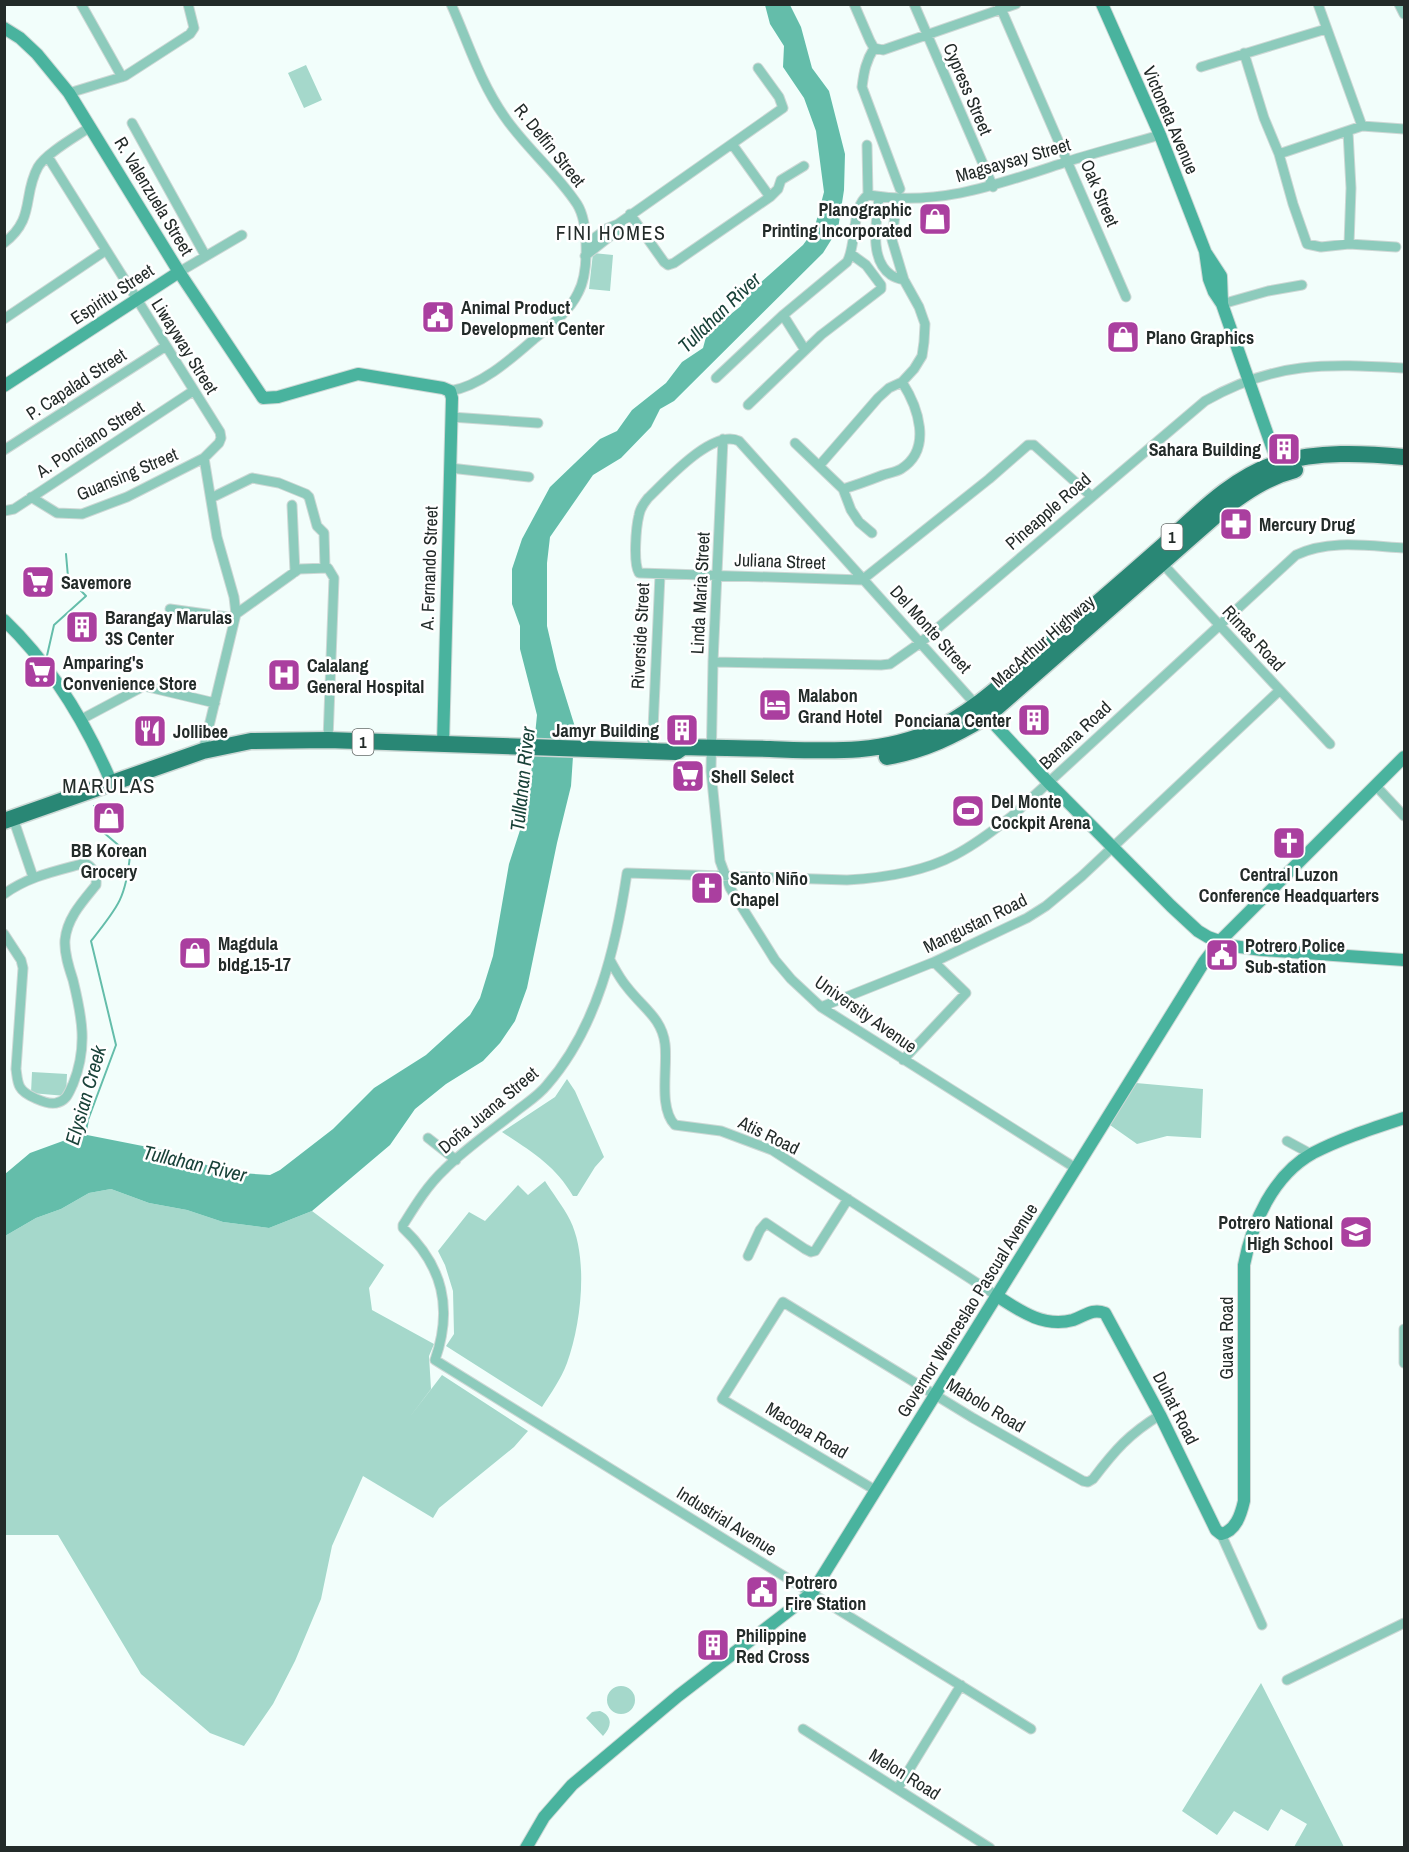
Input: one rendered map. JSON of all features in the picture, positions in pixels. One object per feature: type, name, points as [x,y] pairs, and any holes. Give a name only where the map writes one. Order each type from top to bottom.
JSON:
[{"type":"highway","name":"MacArthur Highway","points":[[9,819],[203,751],[250,741],[328,740],[676,752],[683,747],[712,753],[843,762],[866,761],[902,754],[938,743],[982,711],[1158,558],[1280,469],[1325,455],[1369,454],[1404,457]]},
{"type":"highway","name":"MacArthur Highway","points":[[1280,469],[1325,465],[1404,467]]},
{"type":"street","points":[[81,4],[122,77]]},
{"type":"street","points":[[69,93],[122,77],[190,34],[194,28],[188,4]]},
{"type":"street","name":"R. Delfin Street","points":[[450,391],[462,389],[487,374],[557,320],[578,293],[586,244],[585,227],[578,206],[505,118],[487,90],[451,4]]},
{"type":"street","points":[[854,4],[874,48],[883,50],[1000,7],[1016,4]]},
{"type":"street","name":"Cypress Street","points":[[914,4],[993,187]]},
{"type":"street","name":"Victoneta Avenue","points":[[1102,4],[1160,135],[1205,252],[1209,279],[1222,304],[1280,469]]},
{"type":"street","points":[[1318,4],[1362,126]]},
{"type":"street","points":[[1399,4],[1404,14]]},
{"type":"street","name":"Oak Street","points":[[1000,7],[1126,297]]},
{"type":"street","name":"R. Valenzuela Street","points":[[4,28],[20,38],[37,54],[69,93],[179,272],[258,394],[269,399],[358,374],[450,391]]},
{"type":"street","points":[[1201,67],[1326,29]]},
{"type":"street","points":[[819,466],[878,398],[889,388],[902,382],[922,356],[925,324],[920,307],[904,280],[892,240],[899,193],[862,87],[866,64],[874,48]]},
{"type":"street","points":[[1244,53],[1307,244],[1321,247],[1349,244],[1396,247]]},
{"type":"street","points":[[586,244],[783,108],[780,97],[758,68]]},
{"type":"street","points":[[132,123],[205,255]]},
{"type":"street","points":[[1279,154],[1362,126],[1404,129]]},
{"type":"street","points":[[4,243],[16,234],[22,225],[38,165],[90,127]]},
{"type":"street","points":[[1348,132],[1351,188],[1349,244]]},
{"type":"street","name":"Magsaysay Street","points":[[868,195],[879,197],[899,193],[936,198],[993,187],[1068,161],[1160,135]]},
{"type":"street","points":[[732,144],[770,197]]},
{"type":"street","points":[[717,378],[783,315],[844,266],[851,255],[859,206],[868,195],[867,145]]},
{"type":"street","name":"Liwayway Street","points":[[48,157],[221,438],[204,458]]},
{"type":"street","points":[[630,214],[668,265],[674,264],[770,197],[778,189],[782,180],[804,166]]},
{"type":"street","points":[[879,197],[875,232],[877,251],[881,263],[890,274],[904,280]]},
{"type":"street","points":[[585,256],[618,230],[618,224]]},
{"type":"street","name":"Espiritu Street","points":[[4,386],[205,255],[242,235]]},
{"type":"street","points":[[4,319],[105,250]]},
{"type":"street","points":[[748,405],[821,335],[881,288],[866,266],[851,255]]},
{"type":"street","points":[[1222,304],[1268,291],[1302,285]]},
{"type":"street","points":[[783,315],[805,350]]},
{"type":"street","name":"P. Capalad Street","points":[[4,450],[166,346]]},
{"type":"street","name":"Pineapple Road","points":[[713,662],[890,664],[920,643],[1205,400],[1249,380],[1291,369],[1324,365],[1404,368]]},
{"type":"street","points":[[843,489],[901,469],[916,454],[920,440],[919,418],[912,397],[902,382]]},
{"type":"street","name":"A. Ponciano Street","points":[[5,511],[14,509],[193,391]]},
{"type":"street","name":"A. Fernando Street","points":[[443,745],[452,417],[450,391]]},
{"type":"street","points":[[452,417],[538,423]]},
{"type":"street","name":"Del Monte Street","points":[[723,439],[733,438],[738,441],[1048,782],[1198,931],[1233,946],[1404,960]]},
{"type":"street","name":"Riverside Street","points":[[652,751],[660,575],[643,574],[637,570],[638,515],[642,505],[691,459],[704,448],[723,439]]},
{"type":"street","name":"Linda Maria Street","points":[[712,753],[713,662],[723,439]]},
{"type":"street","points":[[795,443],[843,489],[851,510],[859,522],[872,533]]},
{"type":"street","points":[[862,580],[1028,445],[1034,445],[1091,496]]},
{"type":"street","points":[[203,751],[236,616],[234,597],[216,537],[204,458]]},
{"type":"street","name":"Guansing Street","points":[[31,497],[57,513],[82,514],[127,497],[204,458]]},
{"type":"street","points":[[450,468],[529,477]]},
{"type":"street","points":[[211,498],[252,478],[279,483],[306,494],[309,497],[317,526],[324,533],[325,568]]},
{"type":"street","points":[[292,505],[295,572]]},
{"type":"street","name":"Banana Road","points":[[627,873],[847,880],[883,878],[953,856],[981,840],[1012,816],[1296,555],[1341,545],[1404,548]]},
{"type":"street","name":"Rimas Road","points":[[1158,558],[1330,744]]},
{"type":"street","points":[[170,609],[236,616],[299,569],[328,568],[334,578],[328,740]]},
{"type":"street","name":"Juliana Street","points":[[660,575],[862,580]]},
{"type":"street","points":[[4,620],[20,635],[44,665],[100,754],[112,784]]},
{"type":"street","points":[[80,720],[144,686],[215,704]]},
{"type":"street","name":"Mangustan Road","points":[[821,1006],[934,963],[1032,916],[1113,848],[1280,690]]},
{"type":"street","name":"University Avenue","points":[[712,753],[716,833],[724,876],[775,960],[791,979],[821,1006],[1077,1169]]},
{"type":"street","name":"Governor Wenceslao Pascual Avenue","points":[[526,1848],[544,1817],[572,1785],[678,1696],[812,1593],[1204,962],[1220,942],[1404,757]]},
{"type":"street","points":[[1376,786],[1404,816]]},
{"type":"street","points":[[9,819],[33,877]]},
{"type":"street","points":[[4,894],[33,877],[85,863],[95,872],[96,885],[77,907],[65,939],[65,951],[83,1034],[78,1070],[70,1092],[63,1101],[56,1104],[47,1103],[19,1086],[16,1069],[23,968],[21,960],[4,934]]},
{"type":"street","name":"Doña Juana Street","points":[[435,1360],[444,1326],[442,1289],[428,1256],[402,1227],[430,1186],[456,1160],[547,1085],[578,1038],[601,987],[610,960],[627,873]]},
{"type":"street","name":"Atis Road","points":[[610,960],[626,986],[656,1018],[662,1031],[666,1056],[666,1111],[671,1121],[680,1126],[721,1131],[772,1150],[997,1296]]},
{"type":"street","points":[[903,1060],[965,996],[965,992],[934,963]]},
{"type":"street","points":[[4,1072],[16,1069]]},
{"type":"street","name":"Guava Road","points":[[1221,1533],[1228,1532],[1235,1524],[1244,1501],[1244,1265],[1248,1244],[1257,1220],[1282,1180],[1311,1154],[1360,1133],[1404,1118]]},
{"type":"street","points":[[428,1138],[456,1160]]},
{"type":"street","points":[[1287,1141],[1311,1154]]},
{"type":"street","points":[[748,1256],[760,1230],[766,1223],[805,1249],[815,1251],[848,1199]]},
{"type":"street","name":"Duhat Road","points":[[997,1296],[1036,1319],[1072,1320],[1092,1311],[1098,1310],[1105,1313],[1160,1415],[1216,1530],[1221,1533],[1262,1625]]},
{"type":"street","name":"Mabolo Road","points":[[722,1399],[783,1302],[973,1418],[1083,1481],[1088,1482],[1093,1479],[1119,1445],[1138,1428],[1160,1415]]},
{"type":"street","points":[[1404,1329],[1404,1363]]},
{"type":"street","name":"Industrial Avenue","points":[[435,1360],[1031,1729]]},
{"type":"street","name":"Macopa Road","points":[[722,1399],[875,1490]]},
{"type":"street","points":[[1287,1680],[1404,1623]]},
{"type":"street","points":[[898,1788],[961,1685]]},
{"type":"street","name":"Melon Road","points":[[803,1729],[990,1848]]},
{"type":"shaded area","points":[[306,65],[322,100],[304,108],[288,73]]},
{"type":"shaded area","points":[[593,253],[613,255],[610,291],[589,289]]},
{"type":"shaded area","points":[[32,1072],[67,1074],[66,1096],[31,1093]]},
{"type":"shaded area","points":[[567,1079],[575,1091],[604,1157],[577,1196],[573,1196],[551,1167],[502,1132],[555,1097]]},
{"type":"shaded area","points":[[1136,1083],[1203,1089],[1201,1138],[1167,1136],[1137,1144],[1110,1125]]},
{"type":"shaded area","points":[[545,1181],[570,1220],[576,1235],[580,1253],[581,1292],[576,1330],[567,1363],[542,1407],[446,1346],[454,1334],[453,1291],[438,1251],[469,1212],[485,1221],[518,1185],[528,1195]]},
{"type":"shaded area","points":[[111,1189],[149,1203],[187,1210],[223,1222],[269,1228],[312,1211],[384,1265],[369,1288],[372,1310],[434,1344],[429,1356],[431,1389],[409,1418],[442,1375],[528,1431],[514,1447],[439,1508],[433,1518],[363,1476],[332,1546],[321,1599],[295,1661],[273,1704],[244,1746],[210,1733],[141,1674],[58,1535],[5,1535],[5,1236],[36,1218],[61,1209],[89,1193]]},
{"type":"shaded area","points":[[1261,1683],[1344,1847],[1294,1847],[1307,1824],[1281,1809],[1268,1831],[1234,1811],[1217,1835],[1182,1811]]},
{"type":"shaded area","points":[[621,1686],[631,1690],[635,1700],[631,1710],[621,1714],[611,1710],[607,1700],[611,1690]]},
{"type":"shaded area","points":[[600,1711],[607,1716],[610,1722],[603,1736],[586,1718],[592,1712]]},
{"type":"water","name":"Tullahan River","points":[[765,5],[790,5],[801,27],[812,68],[829,91],[845,154],[844,190],[838,229],[823,253],[674,401],[660,409],[651,427],[621,458],[593,475],[550,537],[547,563],[547,626],[557,669],[575,727],[571,786],[527,988],[515,1021],[500,1043],[483,1061],[446,1084],[415,1109],[390,1145],[312,1211],[269,1228],[223,1222],[187,1210],[149,1203],[111,1189],[89,1193],[61,1209],[36,1218],[5,1236],[5,1174],[30,1153],[82,1134],[168,1151],[226,1172],[270,1175],[280,1170],[333,1129],[374,1088],[426,1055],[470,1015],[480,998],[493,956],[509,864],[522,824],[530,785],[537,715],[520,649],[520,626],[512,604],[512,569],[522,539],[550,487],[600,439],[617,431],[632,410],[666,383],[682,362],[703,348],[706,337],[717,325],[741,306],[743,298],[803,245],[814,230],[824,192],[816,131],[804,98],[783,67],[784,46],[770,24]]},
{"type":"waterway","points":[[46,660],[54,625],[86,596],[68,577],[66,554]]},
{"type":"waterway","name":"Elysian Creek","points":[[85,1136],[88,1120],[116,1045],[91,941],[119,901],[126,882],[130,855],[103,832],[94,806]]},
{"type":"place","name":"Planographic Printing Incorporated","points":[[935,219]]},
{"type":"place","name":"Animal Product Development Center","points":[[438,317]]},
{"type":"place","name":"Plano Graphics","points":[[1123,337]]},
{"type":"place","name":"Sahara Building","points":[[1284,449]]},
{"type":"place","name":"Mercury Drug","points":[[1236,524]]},
{"type":"place","name":"Savemore","points":[[38,582]]},
{"type":"place","name":"Barangay Marulas 3S Center","points":[[82,627]]},
{"type":"place","name":"Amparing's Convenience Store","points":[[40,672]]},
{"type":"place","name":"Calalang General Hospital","points":[[284,675]]},
{"type":"place","name":"Malabon Grand Hotel","points":[[775,705]]},
{"type":"place","name":"Ponciana Center","points":[[1034,720]]},
{"type":"place","name":"Jamyr Building","points":[[682,730]]},
{"type":"place","name":"Jollibee","points":[[150,731]]},
{"type":"place","name":"Shell Select","points":[[688,776]]},
{"type":"place","name":"Del Monte Cockpit Arena","points":[[968,811]]},
{"type":"place","name":"BB Korean Grocery","points":[[109,818]]},
{"type":"place","name":"Central Luzon Conference Headquarters","points":[[1289,843]]},
{"type":"place","name":"Santo Niño Chapel","points":[[707,888]]},
{"type":"place","name":"Magdula bldg.15-17","points":[[195,953]]},
{"type":"place","name":"Potrero Police Sub-station","points":[[1222,955]]},
{"type":"place","name":"Potrero National High School","points":[[1356,1232]]},
{"type":"place","name":"Potrero Fire Station","points":[[762,1592]]},
{"type":"place","name":"Philippine Red Cross","points":[[713,1645]]},
{"type":"district","name":"FINI HOMES","points":[[611,232]]},
{"type":"district","name":"MARULAS","points":[[109,785]]}]
